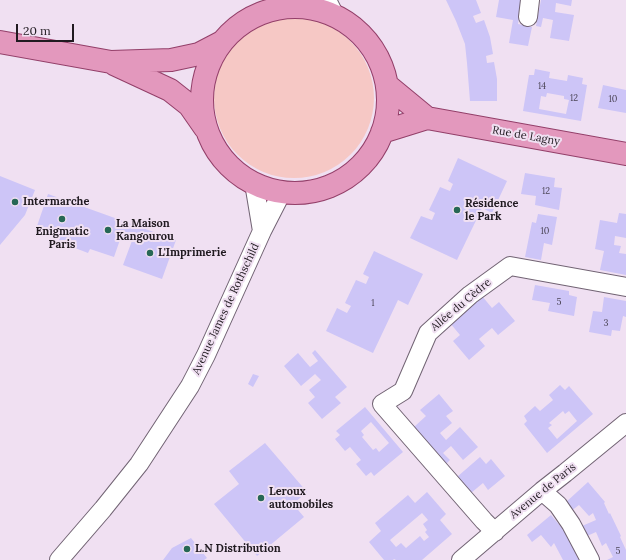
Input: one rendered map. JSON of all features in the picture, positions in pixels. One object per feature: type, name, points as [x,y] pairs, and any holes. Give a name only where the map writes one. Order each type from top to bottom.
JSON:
[{"type":"main road","points":[[0,42],[111,62],[171,60],[199,54],[222,42],[240,25],[262,13],[289,3],[311,8],[331,8],[370,44],[382,65],[387,84],[388,108],[382,132],[367,159],[343,180],[314,191],[282,192],[254,183],[235,171],[219,154],[209,134],[189,105],[170,90],[111,62]]},
{"type":"main road","points":[[209,134],[202,111],[203,86],[210,63],[222,42]]},
{"type":"main road","points":[[387,84],[427,118]]},
{"type":"main road","name":"Rue de Lagny","points":[[382,132],[427,118],[626,154]]},
{"type":"street","name":"Avenue James de Rothschild","points":[[254,183],[262,231]]},
{"type":"street","name":"Avenue James de Rothschild","points":[[60,560],[139,464],[176,408],[206,356],[262,231],[282,192]]},
{"type":"street","name":"Allée du Cèdre","points":[[495,532],[382,404],[403,391],[428,333],[470,295],[510,266],[626,287]]},
{"type":"street","name":"Avenue de Paris","points":[[461,560],[542,491],[626,423]]},
{"type":"street","points":[[542,491],[558,505],[571,524],[590,560]]},
{"type":"shaded area","points":[[302,18],[317,21],[332,27],[351,41],[361,53],[368,67],[373,82],[373,114],[368,129],[361,143],[351,155],[339,165],[317,175],[302,178],[286,178],[271,175],[249,165],[237,155],[227,143],[215,114],[214,90],[217,75],[227,53],[237,41],[249,31],[278,19]]},
{"type":"building","points":[[446,0],[476,0],[481,13],[473,16],[476,23],[484,20],[490,37],[493,54],[486,56],[487,63],[494,62],[497,79],[497,101],[470,101],[465,44]]},
{"type":"building","points":[[499,0],[522,0],[518,24],[532,27],[528,46],[509,43],[513,20],[496,17]]},
{"type":"building","points":[[541,0],[572,0],[571,6],[556,3],[555,12],[574,15],[569,41],[550,38],[553,20],[543,18],[541,27],[536,26]]},
{"type":"building","points":[[535,69],[550,72],[549,78],[567,81],[568,75],[583,78],[582,84],[587,85],[581,121],[523,111],[529,75],[534,75]],"holes":[[[547,93],[564,96],[564,99],[569,100],[566,114],[539,109],[541,96],[546,97]]]},
{"type":"building","points":[[603,85],[626,90],[626,113],[598,108]]},
{"type":"building","name":"Résidence le Park","points":[[458,158],[507,181],[492,213],[482,208],[457,260],[410,238],[421,216],[432,220],[435,213],[429,210],[440,187],[450,191],[453,184],[448,181]]},
{"type":"building","points":[[525,173],[555,178],[554,187],[562,188],[559,210],[535,205],[536,196],[521,194]]},
{"type":"building","name":"Intermarche","points":[[0,176],[35,190],[25,215],[0,245]]},
{"type":"building","points":[[48,194],[176,240],[162,279],[123,265],[133,238],[122,234],[114,257],[90,249],[88,253],[58,242],[60,238],[36,229]]},
{"type":"building","points":[[619,213],[626,214],[626,238],[615,236],[614,245],[621,246],[619,253],[626,254],[626,275],[600,270],[604,251],[595,249],[600,220],[617,223]]},
{"type":"building","points":[[538,214],[557,217],[552,245],[544,243],[541,260],[525,257],[532,222],[536,223]]},
{"type":"building","points":[[374,251],[423,274],[408,305],[398,300],[373,353],[326,331],[337,308],[347,313],[351,306],[345,303],[356,280],[366,284],[369,277],[363,274]]},
{"type":"building","points":[[535,285],[569,291],[569,295],[577,297],[574,316],[548,311],[550,303],[532,300]]},
{"type":"building","points":[[482,296],[492,308],[499,302],[515,321],[498,335],[492,328],[486,333],[479,339],[485,346],[469,360],[453,341],[460,335],[450,323]]},
{"type":"building","points":[[604,297],[626,301],[626,317],[623,316],[620,331],[612,330],[611,336],[589,332],[593,311],[602,312]]},
{"type":"building","points":[[315,350],[347,387],[335,397],[341,403],[322,419],[308,403],[315,397],[309,390],[321,380],[315,374],[301,386],[284,366],[298,353],[310,367],[318,361],[312,353]]},
{"type":"building","points":[[253,374],[259,376],[253,387],[248,384]]},
{"type":"building","points":[[560,385],[565,390],[569,386],[593,414],[547,453],[524,424],[527,421],[524,416],[535,406],[540,411],[553,400],[549,395]],"holes":[[[563,411],[565,414],[569,411],[577,421],[557,439],[548,428],[552,425],[549,423]]]},
{"type":"building","points":[[439,394],[453,411],[446,416],[452,423],[440,433],[446,440],[460,427],[478,447],[463,460],[451,446],[443,453],[450,460],[446,464],[414,427],[426,416],[420,410]]},
{"type":"building","points":[[365,407],[403,452],[374,476],[371,472],[366,476],[356,464],[361,460],[350,447],[345,451],[335,439],[340,435],[336,431]],"holes":[[[371,422],[389,443],[379,452],[376,448],[373,450],[362,437],[364,435],[361,431]]]},
{"type":"building","name":"Leroux automobiles","points":[[265,443],[307,492],[293,504],[304,517],[257,556],[214,504],[239,484],[229,471]]},
{"type":"building","points":[[480,457],[486,464],[491,459],[505,476],[488,490],[483,483],[471,493],[457,477]]},
{"type":"building","points":[[588,482],[605,502],[604,503],[609,514],[610,513],[621,536],[620,537],[626,550],[626,560],[607,560],[613,557],[606,543],[602,546],[596,532],[587,536],[582,526],[596,520],[593,513],[589,516],[579,505],[571,511],[565,503]]},
{"type":"building","points":[[427,492],[446,514],[440,520],[452,534],[422,560],[384,560],[369,542],[381,531],[375,523],[408,495],[415,503]],"holes":[[[422,513],[428,520],[423,524],[427,530],[425,532],[429,537],[424,541],[420,536],[406,548],[401,543],[396,547],[390,540]]]},
{"type":"building","points":[[551,515],[567,534],[579,560],[563,560],[554,543],[551,547],[541,535],[532,542],[527,535]]},
{"type":"building","name":"L.N Distribution","points":[[191,538],[207,558],[204,560],[163,560],[172,548]]},
{"type":"place","name":"Intermarche","points":[[15,202]]},
{"type":"place","name":"Résidence le Park","points":[[457,210]]},
{"type":"place","name":"Enigmatic Paris","points":[[62,219]]},
{"type":"place","name":"La Maison Kangourou","points":[[108,230]]},
{"type":"place","name":"L'Imprimerie","points":[[150,253]]},
{"type":"place","name":"Leroux automobiles","points":[[261,498]]},
{"type":"place","name":"L.N Distribution","points":[[187,549]]}]
